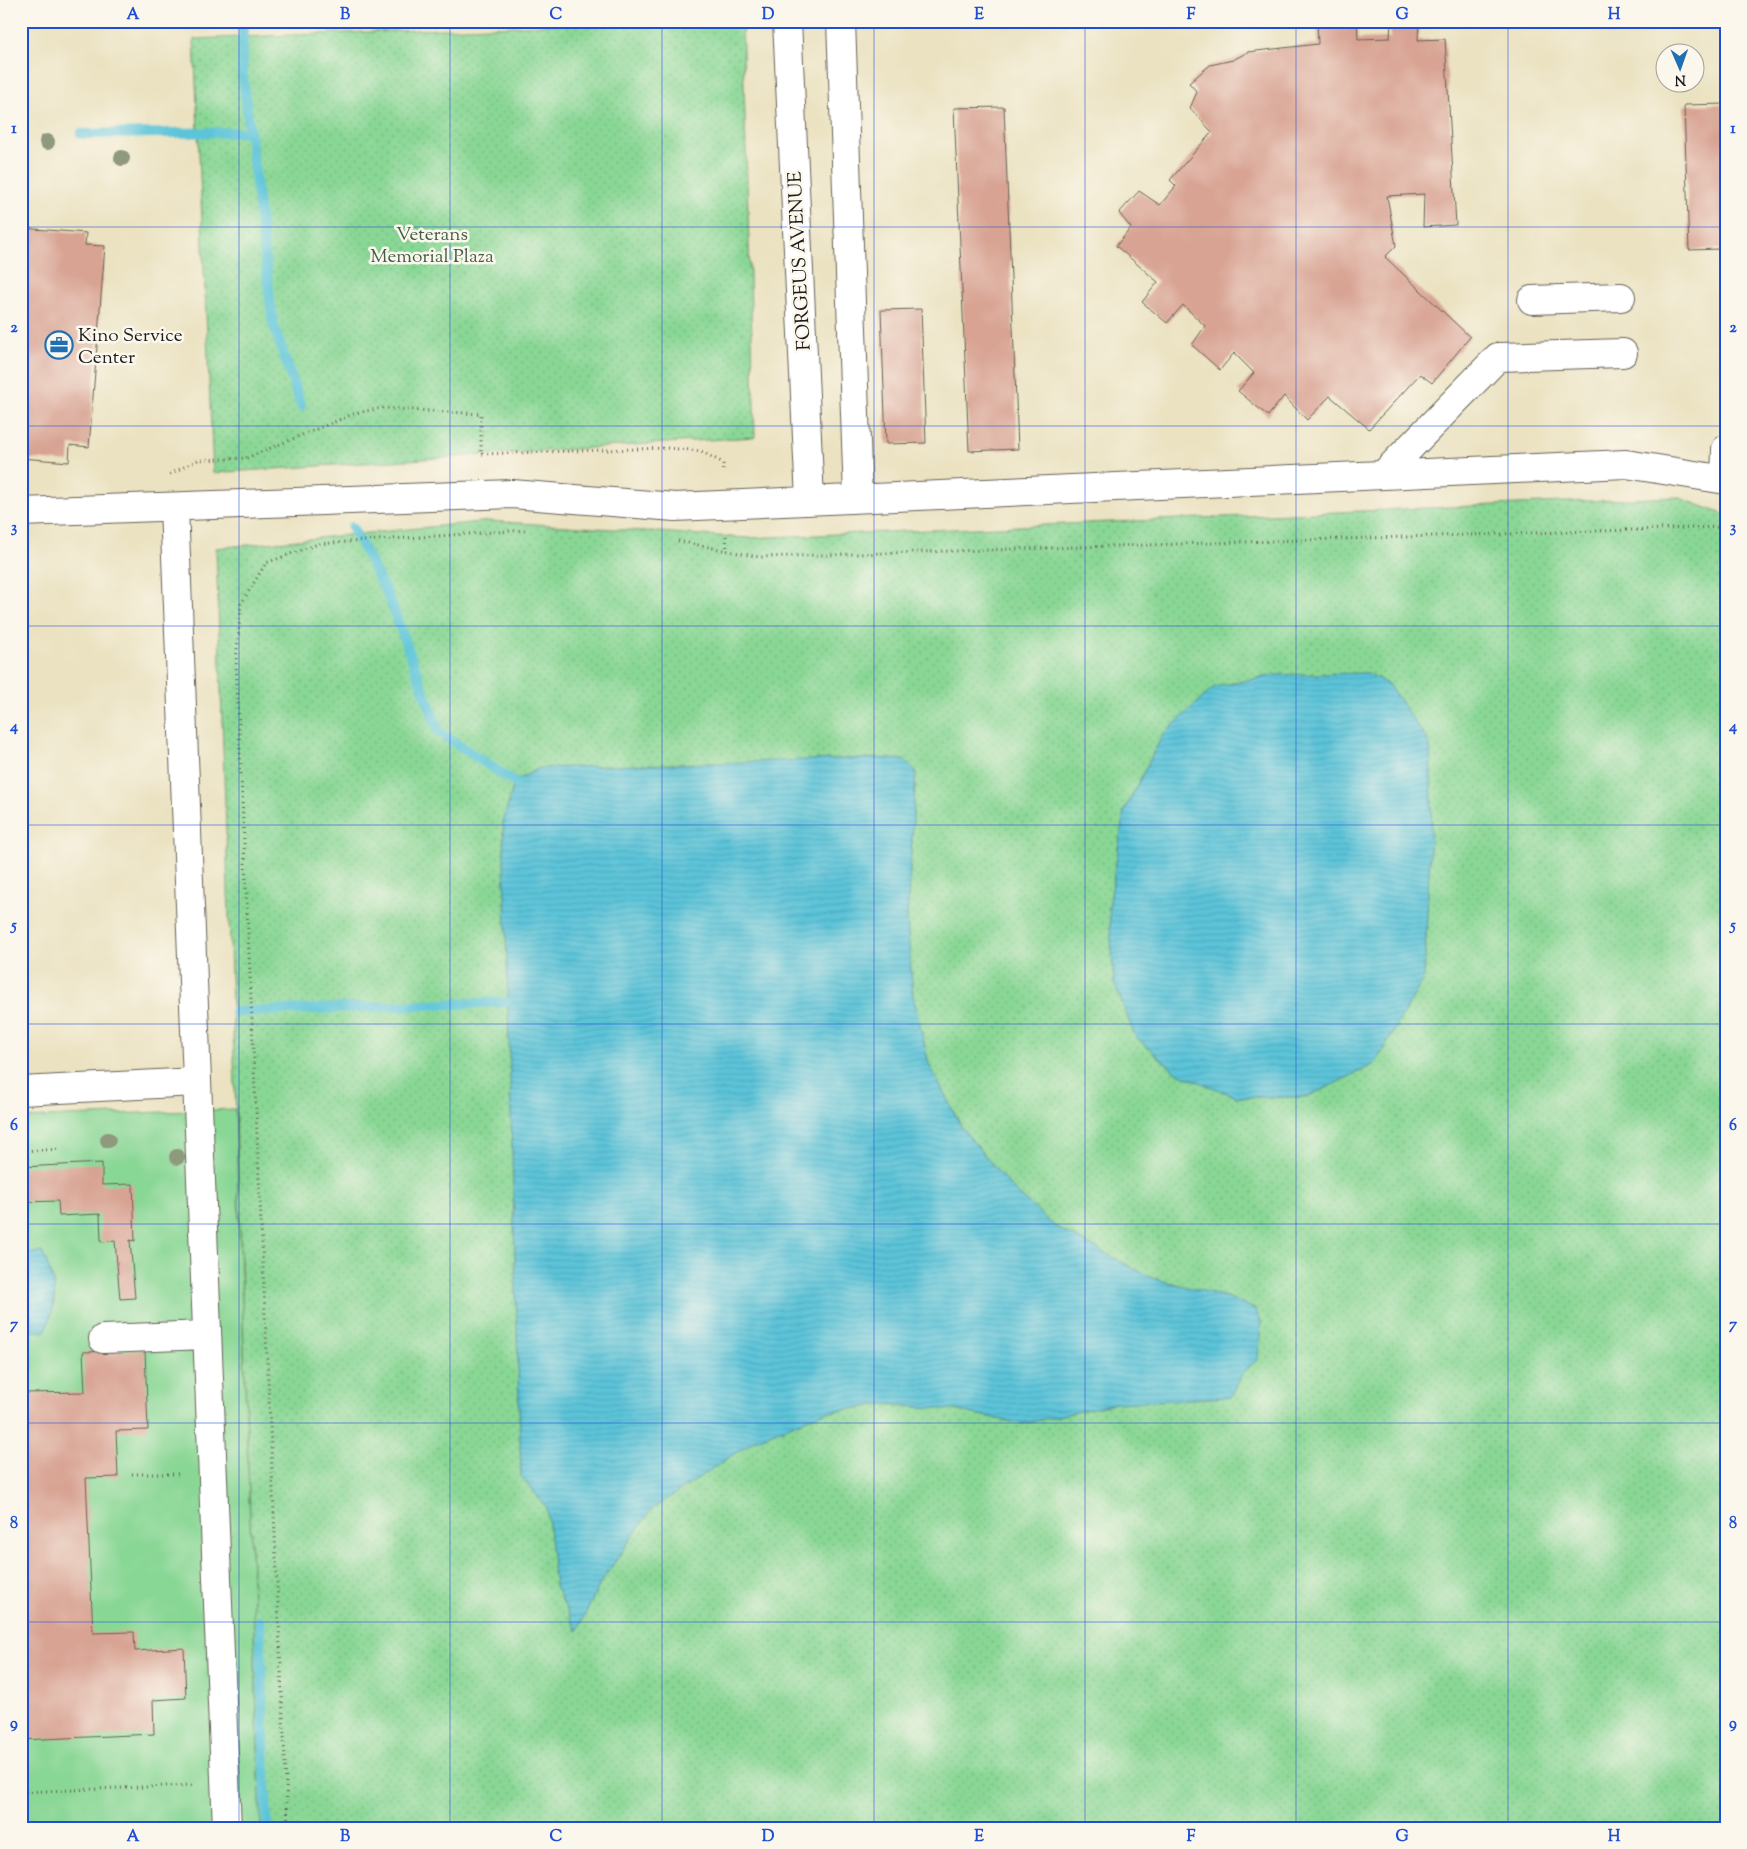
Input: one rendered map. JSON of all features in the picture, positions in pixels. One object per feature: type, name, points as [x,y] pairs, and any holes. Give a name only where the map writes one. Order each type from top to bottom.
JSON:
[{"type":"street","name":"FORGEUS AVENUE","points":[[787,21],[810,500]]},
{"type":"street","points":[[841,21],[858,498]]},
{"type":"street","points":[[1532,300],[1621,297]]},
{"type":"street","points":[[1383,475],[1498,357],[1623,353]]},
{"type":"street","points":[[21,512],[512,494],[675,507],[1626,464],[1724,481],[1726,450]]},
{"type":"street","points":[[174,506],[227,1828]]},
{"type":"street","points":[[21,1090],[196,1082]]},
{"type":"street","points":[[103,1339],[206,1335]]},
{"type":"path","points":[[266,452],[356,413],[382,408],[481,414],[482,454],[667,448],[701,451],[723,463],[727,550]]},
{"type":"path","points":[[676,540],[759,557],[1726,527]]},
{"type":"path","points":[[288,1828],[236,662],[241,604],[266,563],[318,544],[529,530]]},
{"type":"path","points":[[21,1151],[61,1149]]},
{"type":"path","points":[[132,1474],[187,1474]]},
{"type":"path","points":[[21,1792],[197,1785]]},
{"type":"green space","name":"Veterans Memorial Plaza","points":[[641,21],[742,21],[755,437],[213,473],[194,39]]},
{"type":"green space","points":[[1677,497],[1726,515],[1726,1828],[261,1828],[216,548],[490,521],[748,538]]},
{"type":"green space","points":[[235,1109],[261,1828],[21,1828],[21,1118]]},
{"type":"water","points":[[1368,673],[1389,685],[1430,744],[1432,808],[1424,978],[1375,1064],[1307,1097],[1237,1097],[1177,1073],[1135,1036],[1114,983],[1109,908],[1124,811],[1162,736],[1214,687],[1274,675]]},
{"type":"water","points":[[878,758],[904,760],[916,771],[907,919],[913,995],[929,1064],[962,1128],[1010,1186],[1054,1226],[1152,1278],[1227,1297],[1255,1309],[1261,1322],[1258,1359],[1242,1374],[1231,1397],[1116,1403],[1022,1424],[955,1410],[884,1404],[822,1413],[755,1440],[651,1510],[601,1582],[577,1631],[555,1586],[547,1508],[521,1476],[503,823],[514,782],[539,768]]},
{"type":"water","points":[[42,1252],[53,1283],[53,1310],[45,1332],[21,1330],[21,1254]]},
{"type":"building","points":[[1317,21],[1357,21],[1358,39],[1390,38],[1391,21],[1419,21],[1418,40],[1445,39],[1456,225],[1423,227],[1424,194],[1387,196],[1396,246],[1385,257],[1470,337],[1432,383],[1420,374],[1369,429],[1330,396],[1307,420],[1284,396],[1268,416],[1238,391],[1254,373],[1234,353],[1220,370],[1192,345],[1205,326],[1183,305],[1167,323],[1142,302],[1158,282],[1116,246],[1131,228],[1119,213],[1139,191],[1160,205],[1176,186],[1170,180],[1212,132],[1190,108],[1197,92],[1189,83],[1210,65],[1233,60],[1248,52],[1318,44]]},
{"type":"building","points":[[1726,104],[1726,278],[1721,278],[1720,249],[1689,250],[1684,105]]},
{"type":"building","points":[[1004,107],[1018,449],[969,451],[954,108]]},
{"type":"building","name":"Kino Service Center","points":[[21,228],[86,233],[85,245],[105,246],[89,447],[70,445],[69,462],[21,458]]},
{"type":"building","points":[[921,309],[926,443],[886,444],[881,310]]},
{"type":"building","points":[[102,1163],[102,1185],[133,1184],[135,1241],[130,1240],[135,1298],[120,1299],[115,1241],[101,1242],[100,1214],[59,1216],[58,1201],[21,1202],[21,1167]]},
{"type":"building","points":[[145,1350],[148,1430],[116,1431],[118,1477],[86,1478],[93,1633],[134,1632],[135,1651],[184,1648],[186,1698],[153,1700],[154,1734],[21,1740],[21,1393],[85,1392],[83,1352]]},
{"type":"waterway","points":[[243,21],[242,69],[273,323],[301,406]]},
{"type":"waterway","points":[[81,134],[249,132]]},
{"type":"waterway","points":[[352,527],[389,598],[439,732],[514,782]]},
{"type":"waterway","points":[[235,1012],[507,1002]]},
{"type":"waterway","points":[[260,1621],[267,1828]]},
{"type":"place","name":"Kino Service Center","points":[[59,345]]}]
